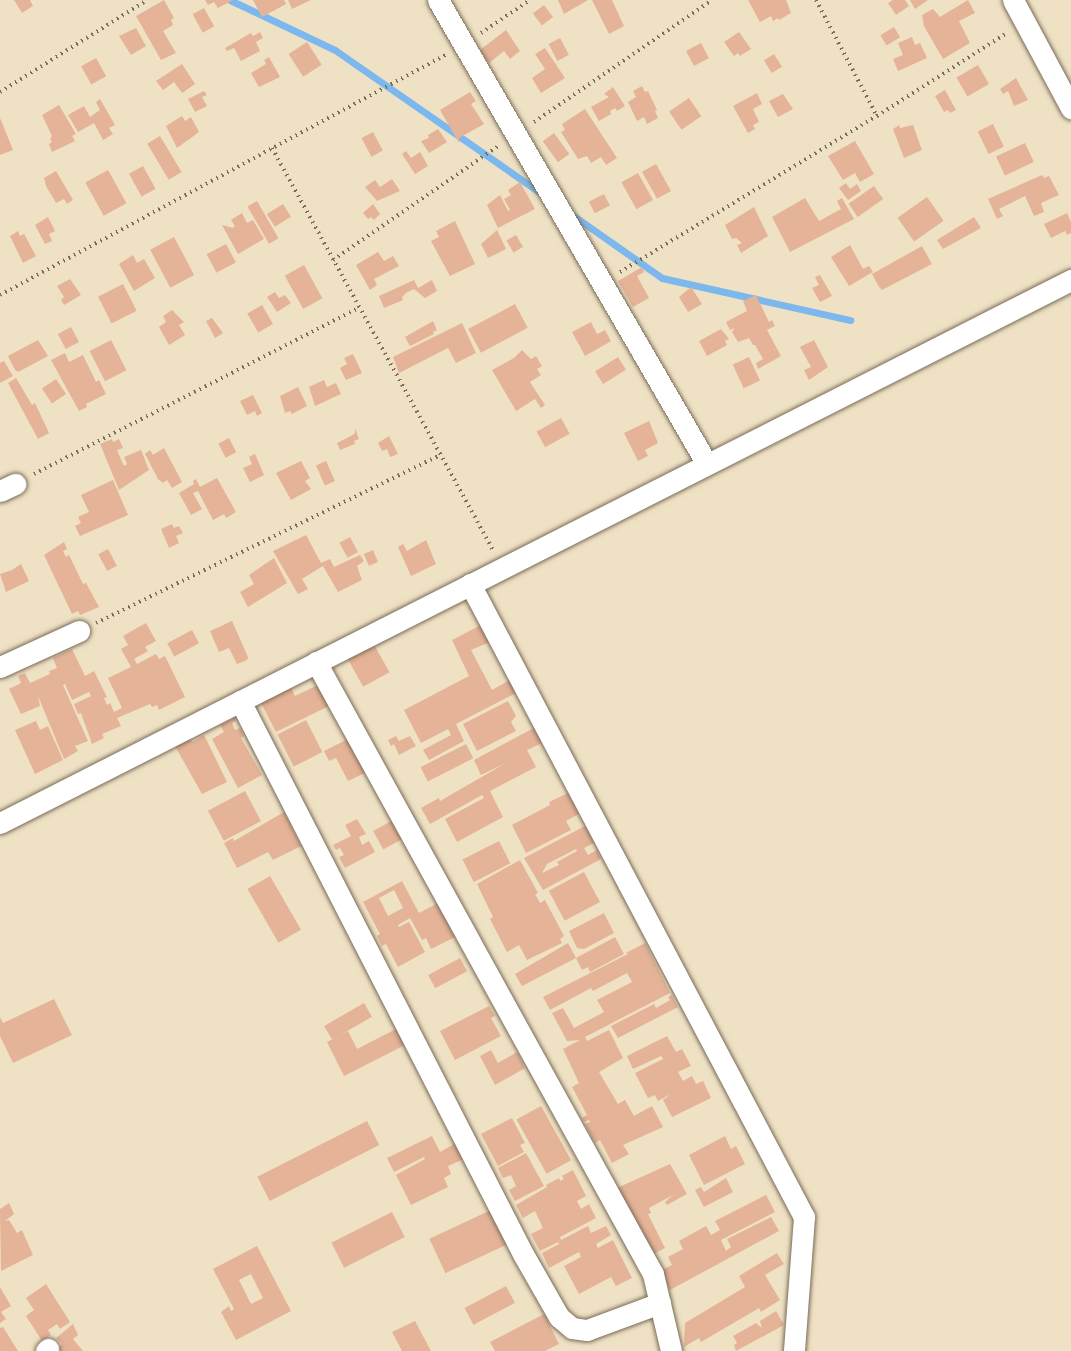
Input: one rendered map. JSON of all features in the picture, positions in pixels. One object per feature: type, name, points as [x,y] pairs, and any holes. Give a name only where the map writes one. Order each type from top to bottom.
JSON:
[{"type":"street","points":[[438,0],[707,464]]},
{"type":"street","points":[[1013,0],[1071,108]]},
{"type":"street","points":[[0,823],[1071,280]]},
{"type":"street","points":[[470,584],[804,1216],[794,1351]]},
{"type":"street","points":[[0,667],[79,631]]},
{"type":"street","points":[[316,662],[653,1274],[671,1351]]},
{"type":"street","points":[[240,701],[523,1254],[559,1317],[572,1328],[587,1330],[660,1303]]},
{"type":"path","points":[[0,92],[147,0]]},
{"type":"path","points":[[0,294],[464,45],[530,0]]},
{"type":"path","points":[[816,0],[877,116]]},
{"type":"path","points":[[602,282],[877,116],[1025,22]]},
{"type":"path","points":[[272,148],[503,567]]},
{"type":"path","points":[[7,488],[359,308]]},
{"type":"path","points":[[79,631],[441,455]]},
{"type":"building","points":[[14,0],[30,0],[33,6],[22,13]]},
{"type":"building","points":[[164,0],[174,18],[171,20],[173,25],[163,31],[176,53],[161,60],[136,16]]},
{"type":"building","points":[[205,0],[233,0],[218,8],[214,2],[208,5]]},
{"type":"building","points":[[253,0],[284,0],[286,4],[262,17]]},
{"type":"building","points":[[288,0],[311,0],[292,9]]},
{"type":"building","points":[[558,0],[588,0],[564,14]]},
{"type":"building","points":[[592,0],[612,0],[624,26],[609,34]]},
{"type":"building","points":[[748,0],[786,0],[791,13],[779,20],[778,18],[773,21],[771,16],[760,22]]},
{"type":"building","points":[[893,0],[905,0],[909,6],[896,15],[888,3]]},
{"type":"building","points":[[910,0],[928,0],[915,9]]},
{"type":"building","points":[[968,0],[975,13],[959,21],[970,43],[943,59],[924,26],[922,15],[933,9],[940,17]]},
{"type":"building","points":[[544,5],[553,17],[542,25],[533,13]]},
{"type":"building","points":[[204,8],[214,26],[203,33],[193,14]]},
{"type":"building","points":[[894,27],[900,37],[886,46],[880,35]]},
{"type":"building","points":[[136,28],[146,46],[131,55],[119,36]]},
{"type":"building","points":[[506,30],[520,51],[510,59],[504,51],[489,63],[480,50]]},
{"type":"building","points":[[260,32],[263,38],[256,42],[260,51],[241,61],[234,48],[227,51],[225,48],[251,33],[253,36]]},
{"type":"building","points":[[739,32],[751,49],[740,56],[738,53],[734,56],[724,42]]},
{"type":"building","points":[[912,37],[915,45],[920,43],[927,58],[898,71],[893,59],[903,55],[898,43]]},
{"type":"building","points":[[560,38],[569,55],[557,61],[549,44]]},
{"type":"building","points":[[307,42],[322,65],[303,77],[289,54]]},
{"type":"building","points":[[701,43],[709,58],[694,66],[686,51]]},
{"type":"building","points":[[545,48],[565,78],[541,93],[532,78],[545,69],[535,54]]},
{"type":"building","points":[[774,54],[782,67],[772,73],[764,60]]},
{"type":"building","points":[[269,57],[280,77],[259,87],[251,73],[266,64],[264,60]]},
{"type":"building","points":[[96,58],[106,76],[91,85],[81,66]]},
{"type":"building","points":[[182,64],[195,84],[182,93],[174,82],[163,90],[156,81]]},
{"type":"building","points":[[978,65],[989,84],[967,97],[956,78]]},
{"type":"building","points":[[1016,78],[1028,100],[1014,106],[1008,91],[1003,94],[1000,89]]},
{"type":"building","points":[[642,86],[645,92],[648,91],[657,110],[655,111],[658,118],[647,124],[644,117],[637,121],[628,102],[636,97],[633,91]]},
{"type":"building","points":[[613,87],[625,106],[617,111],[615,108],[610,111],[611,114],[599,121],[591,107],[609,97],[604,94]]},
{"type":"building","points":[[945,90],[956,110],[950,113],[948,110],[944,112],[935,96]]},
{"type":"building","points":[[204,91],[207,95],[202,97],[207,106],[195,112],[188,99]]},
{"type":"building","points":[[470,92],[476,101],[471,104],[484,124],[459,138],[459,143],[440,110]]},
{"type":"building","points":[[757,93],[762,104],[753,109],[759,122],[753,125],[755,129],[748,133],[733,106]]},
{"type":"building","points":[[783,94],[793,109],[778,117],[769,101]]},
{"type":"building","points":[[689,98],[701,116],[681,130],[669,111]]},
{"type":"building","points":[[100,99],[115,125],[109,128],[113,134],[103,140],[94,123],[78,132],[68,115],[84,106],[90,117],[100,110],[96,102]]},
{"type":"building","points":[[59,105],[76,134],[72,136],[75,141],[52,152],[49,144],[52,142],[50,139],[52,136],[42,115]]},
{"type":"building","points":[[585,109],[617,158],[606,165],[601,157],[591,163],[587,156],[578,159],[561,132],[565,130],[562,124]]},
{"type":"building","points":[[182,116],[185,121],[191,117],[199,132],[177,148],[166,126]]},
{"type":"building","points":[[0,118],[13,150],[0,155]]},
{"type":"building","points":[[993,124],[1004,146],[989,154],[978,131]]},
{"type":"building","points":[[899,125],[900,128],[913,125],[922,150],[904,158],[893,129]]},
{"type":"building","points":[[438,129],[447,142],[429,153],[421,141],[429,138],[428,135]]},
{"type":"building","points":[[373,132],[383,151],[371,157],[362,138]]},
{"type":"building","points":[[554,133],[569,154],[558,162],[543,141]]},
{"type":"building","points":[[160,136],[182,172],[169,180],[147,144]]},
{"type":"building","points":[[855,141],[874,174],[860,182],[855,173],[843,180],[828,156]]},
{"type":"building","points":[[1025,143],[1034,162],[1005,176],[996,157]]},
{"type":"building","points":[[406,151],[411,158],[420,152],[428,166],[415,174],[402,154]]},
{"type":"building","points":[[656,164],[671,191],[657,199],[642,172]]},
{"type":"building","points":[[143,166],[156,189],[142,196],[129,174]]},
{"type":"building","points":[[108,170],[126,203],[104,216],[85,183]]},
{"type":"building","points":[[56,171],[73,200],[67,204],[64,199],[56,203],[46,186],[44,178]]},
{"type":"building","points":[[638,173],[653,200],[636,209],[621,182]]},
{"type":"building","points":[[1042,175],[1044,178],[1049,176],[1059,195],[1041,203],[1044,212],[1034,216],[1025,196],[999,209],[1003,216],[997,219],[988,199]]},
{"type":"building","points":[[392,179],[400,191],[377,201],[365,187],[375,180],[380,187]]},
{"type":"building","points":[[520,182],[535,209],[498,228],[487,205],[500,195],[508,211],[510,210],[504,199],[511,195],[508,190]]},
{"type":"building","points":[[846,183],[850,189],[857,184],[861,191],[848,200],[839,188]]},
{"type":"building","points":[[874,186],[883,199],[858,217],[849,204]]},
{"type":"building","points":[[604,194],[610,206],[595,213],[589,202]]},
{"type":"building","points":[[927,197],[944,221],[914,241],[898,218]]},
{"type":"building","points":[[805,198],[819,221],[841,209],[837,201],[842,198],[854,219],[790,252],[772,217]]},
{"type":"building","points":[[257,201],[278,238],[269,244],[247,206]]},
{"type":"building","points":[[283,204],[291,217],[275,227],[267,214]]},
{"type":"building","points":[[373,204],[380,214],[374,220],[371,217],[368,219],[363,213]]},
{"type":"building","points":[[754,207],[768,236],[741,253],[737,245],[742,243],[736,238],[732,239],[725,225]]},
{"type":"building","points":[[242,213],[247,223],[253,220],[264,239],[238,254],[222,225],[233,228],[235,226],[231,220]]},
{"type":"building","points":[[1067,213],[1071,222],[1071,233],[1067,235],[1065,231],[1051,238],[1044,224]]},
{"type":"building","points":[[48,217],[55,231],[49,234],[52,241],[45,244],[35,225]]},
{"type":"building","points":[[974,217],[981,228],[943,249],[937,240]]},
{"type":"building","points":[[455,221],[475,264],[450,276],[431,241],[439,237],[436,231]]},
{"type":"building","points":[[497,230],[506,249],[488,258],[481,244]]},
{"type":"building","points":[[18,231],[20,236],[24,234],[36,256],[23,263],[10,236]]},
{"type":"building","points":[[516,235],[523,247],[513,253],[506,240]]},
{"type":"building","points":[[174,237],[194,275],[170,288],[150,250]]},
{"type":"building","points":[[226,244],[236,263],[216,273],[207,254]]},
{"type":"building","points":[[850,245],[863,269],[869,266],[873,272],[849,286],[831,257]]},
{"type":"building","points":[[922,246],[932,264],[882,290],[872,274]]},
{"type":"building","points":[[378,252],[384,261],[393,256],[399,266],[374,279],[377,285],[370,290],[356,265]]},
{"type":"building","points":[[133,255],[137,263],[144,259],[155,278],[134,291],[119,264]]},
{"type":"building","points":[[304,265],[322,298],[303,309],[285,276]]},
{"type":"building","points":[[642,267],[644,272],[637,276],[649,298],[633,307],[618,281]]},
{"type":"building","points":[[820,275],[832,296],[820,302],[812,288],[819,285],[815,277]]},
{"type":"building","points":[[70,279],[81,295],[64,305],[61,300],[64,297],[57,286]]},
{"type":"building","points":[[414,280],[418,288],[432,280],[437,291],[425,298],[414,289],[402,297],[403,300],[384,308],[379,296]]},
{"type":"building","points":[[123,284],[137,311],[112,323],[98,297]]},
{"type":"building","points":[[691,287],[702,304],[688,312],[679,297]]},
{"type":"building","points":[[275,292],[279,298],[285,295],[291,303],[277,312],[267,297]]},
{"type":"building","points":[[756,295],[769,322],[772,320],[775,326],[767,330],[781,356],[758,369],[756,363],[763,359],[755,345],[749,338],[738,342],[732,332],[735,328],[730,330],[726,322],[747,311],[743,301]]},
{"type":"building","points":[[515,304],[528,328],[481,353],[468,329]]},
{"type":"building","points":[[262,305],[273,324],[258,333],[247,314]]},
{"type":"building","points":[[172,310],[184,322],[179,325],[185,335],[169,345],[159,327],[166,322],[163,316]]},
{"type":"building","points":[[212,318],[223,333],[215,338],[206,321]]},
{"type":"building","points":[[433,321],[437,330],[433,332],[434,334],[410,346],[405,337]]},
{"type":"building","points":[[591,322],[597,334],[605,330],[611,341],[585,356],[572,332]]},
{"type":"building","points":[[462,323],[476,353],[456,363],[448,348],[399,373],[393,357]]},
{"type":"building","points":[[71,327],[79,342],[66,349],[58,334]]},
{"type":"building","points":[[721,329],[729,339],[725,341],[727,345],[707,356],[699,341]]},
{"type":"building","points":[[38,340],[48,356],[18,372],[15,370],[8,356]]},
{"type":"building","points":[[111,340],[126,370],[105,381],[90,351]]},
{"type":"building","points":[[814,340],[828,367],[809,380],[804,370],[811,367],[800,347]]},
{"type":"building","points":[[522,350],[531,359],[536,356],[542,366],[537,369],[541,375],[530,382],[545,405],[541,408],[535,399],[516,411],[492,370],[514,358]]},
{"type":"building","points":[[65,353],[69,362],[83,355],[96,382],[99,380],[106,394],[86,404],[87,407],[79,411],[51,360]]},
{"type":"building","points":[[353,354],[362,373],[346,380],[340,368],[347,364],[344,358]]},
{"type":"building","points":[[618,357],[626,370],[603,384],[595,371]]},
{"type":"building","points":[[749,357],[760,381],[744,388],[733,365]]},
{"type":"building","points":[[4,361],[13,376],[0,383],[0,363]]},
{"type":"building","points":[[16,378],[32,405],[35,403],[49,433],[38,439],[8,383]]},
{"type":"building","points":[[56,379],[66,394],[52,403],[42,389]]},
{"type":"building","points":[[324,380],[327,387],[336,383],[341,394],[315,406],[309,387]]},
{"type":"building","points":[[298,387],[307,406],[292,414],[290,411],[285,413],[280,396]]},
{"type":"building","points":[[253,395],[262,413],[257,416],[255,411],[247,415],[240,401]]},
{"type":"building","points":[[561,418],[570,434],[545,447],[537,432]]},
{"type":"building","points":[[649,421],[658,443],[645,450],[648,456],[638,461],[624,433]]},
{"type":"building","points":[[355,428],[359,439],[354,441],[355,444],[340,450],[337,443],[355,433]]},
{"type":"building","points":[[389,436],[398,454],[390,457],[387,449],[382,451],[378,443]]},
{"type":"building","points":[[229,438],[236,452],[226,458],[218,443]]},
{"type":"building","points":[[112,439],[113,442],[119,439],[123,448],[117,450],[124,466],[127,464],[124,457],[141,450],[149,470],[119,490],[100,444]]},
{"type":"building","points":[[164,448],[182,482],[172,488],[167,480],[163,483],[158,479],[145,454],[150,450],[153,455]]},
{"type":"building","points":[[255,454],[264,475],[250,482],[243,468],[252,464],[249,457]]},
{"type":"building","points":[[301,461],[310,478],[305,481],[311,489],[291,500],[276,473]]},
{"type":"building","points":[[326,461],[335,481],[325,486],[316,465]]},
{"type":"building","points":[[217,478],[236,512],[226,518],[224,514],[213,520],[198,491],[193,493],[202,509],[191,515],[179,493],[194,484],[193,481],[196,479],[200,487]]},
{"type":"building","points":[[113,480],[128,515],[80,536],[75,526],[81,523],[78,517],[89,512],[81,495]]},
{"type":"building","points":[[172,524],[174,528],[179,526],[183,533],[176,536],[179,543],[169,548],[161,529]]},
{"type":"building","points":[[306,535],[321,563],[330,559],[334,567],[360,555],[364,561],[357,566],[362,580],[338,592],[323,566],[302,579],[308,589],[298,594],[273,551]]},
{"type":"building","points":[[350,537],[358,552],[347,558],[339,543]]},
{"type":"building","points":[[426,540],[436,564],[411,576],[398,547],[403,544],[407,551]]},
{"type":"building","points":[[64,542],[67,549],[63,551],[66,557],[69,555],[83,584],[86,583],[99,607],[80,615],[78,611],[72,614],[44,555]]},
{"type":"building","points":[[108,549],[117,566],[107,571],[98,554]]},
{"type":"building","points":[[373,550],[378,562],[369,566],[364,554]]},
{"type":"building","points":[[274,558],[287,583],[248,607],[240,592],[254,584],[249,575]]},
{"type":"building","points":[[21,564],[29,581],[6,592],[0,574]]},
{"type":"building","points":[[232,621],[248,657],[247,660],[237,664],[229,648],[219,652],[210,631]]},
{"type":"building","points":[[146,623],[156,641],[145,647],[148,651],[134,659],[137,664],[156,654],[159,659],[165,656],[185,697],[159,710],[157,705],[152,707],[150,704],[117,718],[121,726],[102,734],[104,738],[92,744],[81,713],[78,714],[74,704],[91,696],[89,692],[72,700],[65,684],[63,685],[88,741],[75,746],[78,751],[64,759],[38,696],[40,706],[21,714],[9,689],[21,683],[18,676],[25,673],[30,683],[50,674],[49,671],[57,668],[53,658],[72,649],[85,676],[94,671],[107,697],[104,698],[107,705],[110,703],[114,712],[122,708],[108,678],[131,667],[121,649],[128,645],[123,636]]},
{"type":"building","points":[[481,625],[490,642],[471,650],[492,690],[510,680],[516,693],[456,724],[464,741],[429,760],[423,750],[451,735],[448,729],[421,743],[404,710],[469,676],[452,640]]},
{"type":"building","points":[[192,630],[199,643],[174,656],[167,643]]},
{"type":"building","points":[[371,639],[389,672],[363,687],[345,654]]},
{"type":"building","points":[[287,679],[295,696],[324,682],[335,703],[276,732],[257,695]]},
{"type":"building","points":[[508,701],[516,716],[511,722],[516,731],[477,751],[463,724]]},
{"type":"building","points":[[234,718],[236,721],[232,723],[235,730],[240,728],[244,736],[241,738],[262,775],[238,788],[212,739],[224,732],[220,725]]},
{"type":"building","points":[[306,720],[322,752],[294,767],[277,735]]},
{"type":"building","points":[[36,721],[40,730],[48,726],[63,760],[35,774],[15,730]]},
{"type":"building","points":[[534,728],[542,743],[527,750],[536,767],[490,791],[503,817],[457,842],[445,819],[484,798],[482,795],[430,824],[421,808],[439,798],[440,801],[506,763],[481,775],[474,760]]},
{"type":"building","points":[[186,731],[192,742],[204,735],[227,782],[202,794],[171,739]]},
{"type":"building","points":[[354,736],[371,770],[348,781],[336,758],[329,761],[324,751]]},
{"type":"building","points":[[396,736],[399,741],[410,736],[416,746],[399,755],[394,744],[391,746],[388,740]]},
{"type":"building","points":[[466,744],[473,758],[428,781],[421,767]]},
{"type":"building","points":[[245,791],[261,821],[224,841],[208,811]]},
{"type":"building","points":[[568,793],[579,814],[566,821],[571,830],[526,853],[512,825]]},
{"type":"building","points":[[284,812],[301,846],[273,860],[268,852],[237,868],[224,843],[233,838],[234,841]]},
{"type":"building","points":[[357,819],[366,834],[359,837],[362,845],[369,841],[375,852],[345,868],[339,857],[344,855],[340,848],[336,850],[333,845],[351,836],[345,825]]},
{"type":"building","points":[[395,819],[405,837],[383,849],[373,831]]},
{"type":"building","points":[[585,826],[594,843],[584,848],[588,855],[597,850],[601,859],[543,890],[524,858]],"holes":[[[576,849],[577,851],[557,862],[559,865],[542,873],[547,864]]]},
{"type":"building","points":[[499,841],[510,863],[474,882],[462,860]]},
{"type":"building","points":[[520,860],[538,893],[535,894],[540,903],[545,900],[564,936],[560,939],[562,943],[527,960],[519,945],[507,952],[490,919],[493,917],[477,884]]},
{"type":"building","points":[[584,872],[600,902],[565,921],[549,891]]},
{"type":"building","points":[[270,876],[301,930],[278,943],[247,889]]},
{"type":"building","points":[[402,881],[419,913],[440,902],[457,936],[431,949],[426,938],[422,940],[410,918],[398,925],[399,927],[409,922],[425,952],[398,967],[386,944],[382,946],[377,936],[380,934],[363,902]],"holes":[[[394,890],[403,908],[388,916],[379,898]]]},
{"type":"building","points":[[604,913],[614,933],[584,949],[577,948],[569,931]]},
{"type":"building","points":[[615,937],[624,954],[590,972],[588,967],[582,970],[576,958]]},
{"type":"building","points":[[568,943],[576,958],[522,986],[515,974]]},
{"type":"building","points":[[645,943],[670,993],[585,1037],[587,1041],[609,1030],[623,1058],[599,1072],[618,1104],[625,1100],[634,1116],[652,1106],[663,1127],[623,1145],[629,1154],[612,1163],[600,1140],[595,1143],[585,1124],[590,1122],[589,1120],[584,1122],[582,1118],[587,1115],[572,1087],[579,1083],[563,1049],[580,1040],[567,1041],[552,1013],[563,1008],[574,1028],[604,1012],[597,1000],[632,982],[627,973],[593,991],[591,988],[550,1010],[543,997]]},
{"type":"building","points":[[460,958],[467,971],[435,988],[428,975]]},
{"type":"building","points":[[672,995],[678,1007],[618,1038],[611,1026],[654,1004],[656,1008],[670,1000],[668,997]]},
{"type":"building","points":[[54,999],[72,1035],[13,1063],[0,1036],[0,1017],[3,1023]]},
{"type":"building","points":[[364,1003],[372,1017],[332,1040],[324,1026]]},
{"type":"building","points":[[489,1006],[495,1016],[491,1018],[501,1036],[455,1060],[440,1031]]},
{"type":"building","points":[[396,1029],[405,1045],[344,1076],[327,1042],[348,1031],[357,1049]]},
{"type":"building","points":[[667,1036],[676,1052],[682,1049],[691,1066],[678,1072],[683,1081],[692,1076],[696,1084],[703,1081],[711,1098],[672,1117],[663,1100],[671,1094],[658,1101],[655,1095],[648,1098],[635,1073],[663,1059],[661,1056],[633,1069],[627,1056]]},
{"type":"building","points":[[491,1050],[498,1063],[517,1052],[525,1068],[495,1085],[480,1056]]},
{"type":"building","points":[[541,1106],[571,1160],[547,1174],[517,1120]]},
{"type":"building","points":[[512,1118],[525,1143],[520,1145],[524,1152],[498,1166],[481,1134]]},
{"type":"building","points":[[367,1121],[379,1145],[270,1201],[257,1177]]},
{"type":"building","points":[[432,1136],[440,1152],[456,1143],[464,1159],[448,1166],[451,1174],[444,1178],[448,1187],[411,1205],[396,1175],[425,1159],[424,1157],[394,1172],[387,1158]]},
{"type":"building","points":[[725,1136],[731,1149],[736,1146],[745,1164],[704,1185],[689,1155]]},
{"type":"building","points":[[526,1153],[544,1186],[515,1201],[509,1190],[516,1186],[511,1175],[503,1178],[498,1168]]},
{"type":"building","points":[[670,1164],[687,1194],[667,1205],[665,1202],[673,1195],[649,1208],[651,1213],[648,1214],[665,1248],[652,1255],[617,1188]]},
{"type":"building","points":[[573,1170],[586,1196],[577,1201],[581,1209],[589,1204],[596,1218],[560,1237],[561,1240],[588,1226],[591,1233],[606,1226],[611,1235],[596,1244],[598,1248],[613,1240],[632,1278],[616,1286],[611,1277],[579,1294],[564,1266],[581,1257],[579,1252],[549,1268],[542,1253],[559,1244],[558,1242],[540,1251],[531,1234],[543,1228],[535,1211],[523,1218],[516,1205],[547,1187],[546,1185],[559,1178],[560,1181],[564,1179],[562,1176]]},
{"type":"building","points":[[726,1178],[733,1192],[704,1207],[695,1190],[701,1187],[704,1192]]},
{"type":"building","points":[[766,1195],[775,1212],[721,1240],[726,1251],[731,1247],[727,1239],[771,1217],[779,1231],[670,1290],[660,1271],[672,1265],[668,1257],[683,1249],[679,1241],[706,1226],[711,1235],[720,1230],[715,1221]]},
{"type":"building","points":[[9,1203],[14,1214],[5,1221],[9,1220],[17,1233],[22,1230],[33,1255],[1,1271],[0,1209]]},
{"type":"building","points":[[491,1210],[507,1244],[445,1273],[429,1239]]},
{"type":"building","points":[[392,1212],[405,1237],[344,1268],[331,1243]]},
{"type":"building","points":[[257,1246],[291,1311],[236,1340],[221,1312],[229,1306],[231,1311],[234,1309],[213,1269]],"holes":[[[251,1274],[263,1298],[251,1304],[239,1280]]]},
{"type":"building","points":[[777,1253],[784,1264],[765,1275],[780,1300],[761,1312],[759,1308],[701,1342],[699,1338],[684,1347],[685,1323],[745,1287],[739,1276]]},
{"type":"building","points":[[46,1284],[70,1322],[60,1329],[57,1324],[48,1330],[51,1335],[42,1341],[26,1316],[34,1310],[26,1298]]},
{"type":"building","points":[[506,1286],[515,1303],[473,1325],[465,1308]]},
{"type":"building","points":[[0,1287],[11,1306],[1,1312],[6,1319],[0,1323]]},
{"type":"building","points":[[776,1311],[784,1325],[736,1351],[734,1345],[737,1343],[733,1336],[756,1323],[762,1328],[760,1321]]},
{"type":"building","points":[[544,1314],[559,1344],[545,1351],[495,1351],[490,1342]]},
{"type":"building","points":[[415,1321],[431,1351],[402,1351],[392,1332]]},
{"type":"building","points":[[73,1324],[78,1335],[73,1339],[83,1351],[56,1351],[62,1344],[56,1338]]},
{"type":"building","points":[[3,1327],[18,1351],[0,1351],[0,1328]]},
{"type":"waterway","points":[[230,0],[335,50],[542,194]]},
{"type":"waterway","points":[[571,214],[662,278],[850,320]]}]
